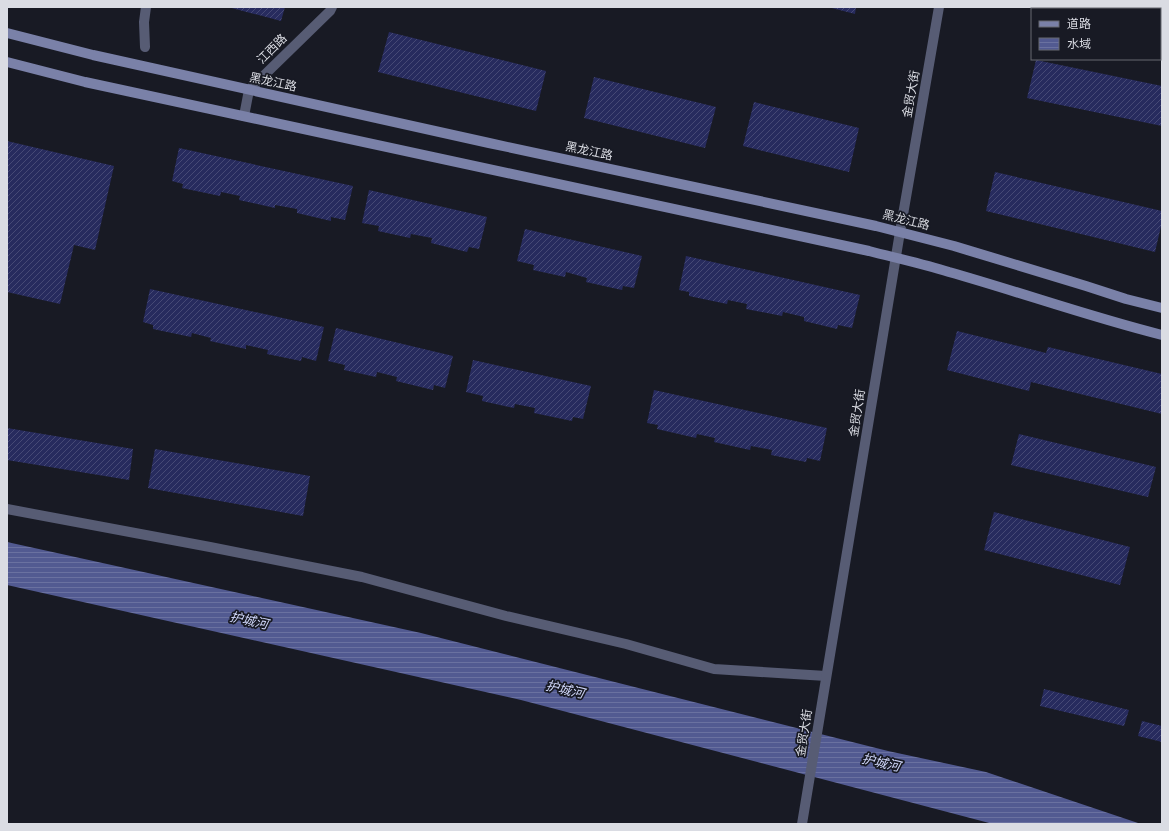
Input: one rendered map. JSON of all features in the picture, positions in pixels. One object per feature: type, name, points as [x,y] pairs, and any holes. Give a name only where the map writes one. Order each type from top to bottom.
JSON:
[{"type":"main road","name":"黑龙江路","points":[[7,33],[93,55],[249,90],[900,232],[954,246],[1126,299],[1162,308]]},
{"type":"main road","points":[[7,62],[85,82],[895,258],[947,271],[1119,324],[1162,335]]},
{"type":"street","points":[[145,47],[144,22],[146,7]]},
{"type":"street","name":"江西路","points":[[249,90],[330,11],[332,7]]},
{"type":"street","name":"金贸大街","points":[[802,822],[895,258],[939,7]]},
{"type":"street","points":[[244,116],[249,90]]},
{"type":"street","points":[[7,509],[362,577],[506,616],[626,644],[714,669],[826,676]]},
{"type":"water","name":"护城河","points":[[7,542],[421,633],[888,751],[986,772],[1141,824],[993,824],[521,700],[7,585]]},
{"type":"building","points":[[228,7],[285,7],[281,21]]},
{"type":"building","points":[[828,7],[856,7],[855,14]]},
{"type":"building","points":[[389,32],[546,71],[536,111],[378,72]]},
{"type":"building","points":[[1036,60],[1162,86],[1162,126],[1027,98]]},
{"type":"building","points":[[594,77],[716,107],[705,148],[584,118]]},
{"type":"building","points":[[754,102],[859,128],[849,172],[743,146]]},
{"type":"building","points":[[7,141],[114,166],[95,250],[74,245],[60,304],[7,292]]},
{"type":"building","points":[[179,148],[353,186],[345,220],[331,217],[331,221],[297,213],[297,209],[275,205],[275,208],[239,200],[240,196],[221,192],[220,196],[182,188],[183,184],[172,181]]},
{"type":"building","points":[[995,172],[1162,211],[1162,222],[1155,252],[986,211]]},
{"type":"building","points":[[369,190],[487,217],[479,249],[469,247],[467,252],[431,243],[432,238],[411,234],[410,238],[378,231],[379,226],[362,223]]},
{"type":"building","points":[[525,229],[642,256],[634,288],[623,286],[622,290],[586,282],[587,278],[566,272],[565,277],[533,270],[534,265],[517,261]]},
{"type":"building","points":[[686,256],[860,295],[852,328],[838,325],[837,329],[804,321],[804,317],[783,312],[782,316],[746,309],[747,304],[728,300],[727,304],[689,296],[689,292],[679,290]]},
{"type":"building","points":[[150,289],[324,327],[316,361],[302,357],[301,361],[267,354],[268,350],[246,345],[246,349],[210,341],[211,338],[192,333],[191,337],[153,329],[153,325],[143,322]]},
{"type":"building","points":[[336,328],[453,356],[445,388],[434,385],[433,390],[396,381],[397,377],[377,372],[376,377],[344,370],[345,365],[328,361]]},
{"type":"building","points":[[957,331],[1046,353],[1048,347],[1162,374],[1162,414],[1031,382],[1029,391],[947,370]]},
{"type":"building","points":[[473,360],[591,386],[583,419],[573,417],[572,421],[534,413],[535,408],[515,404],[514,408],[482,401],[483,396],[466,392]]},
{"type":"building","points":[[654,390],[827,428],[820,461],[807,458],[806,462],[771,455],[772,450],[751,446],[750,450],[714,442],[715,438],[697,434],[696,438],[657,429],[658,425],[647,423]]},
{"type":"building","points":[[7,428],[133,449],[129,480],[7,460]]},
{"type":"building","points":[[1019,434],[1156,467],[1148,497],[1011,465]]},
{"type":"building","points":[[155,449],[310,476],[303,516],[148,488]]},
{"type":"building","points":[[994,512],[1130,547],[1120,585],[984,550]]},
{"type":"building","points":[[1044,689],[1129,710],[1124,726],[1040,706]]},
{"type":"building","points":[[1142,721],[1162,726],[1162,742],[1138,736]]}]
